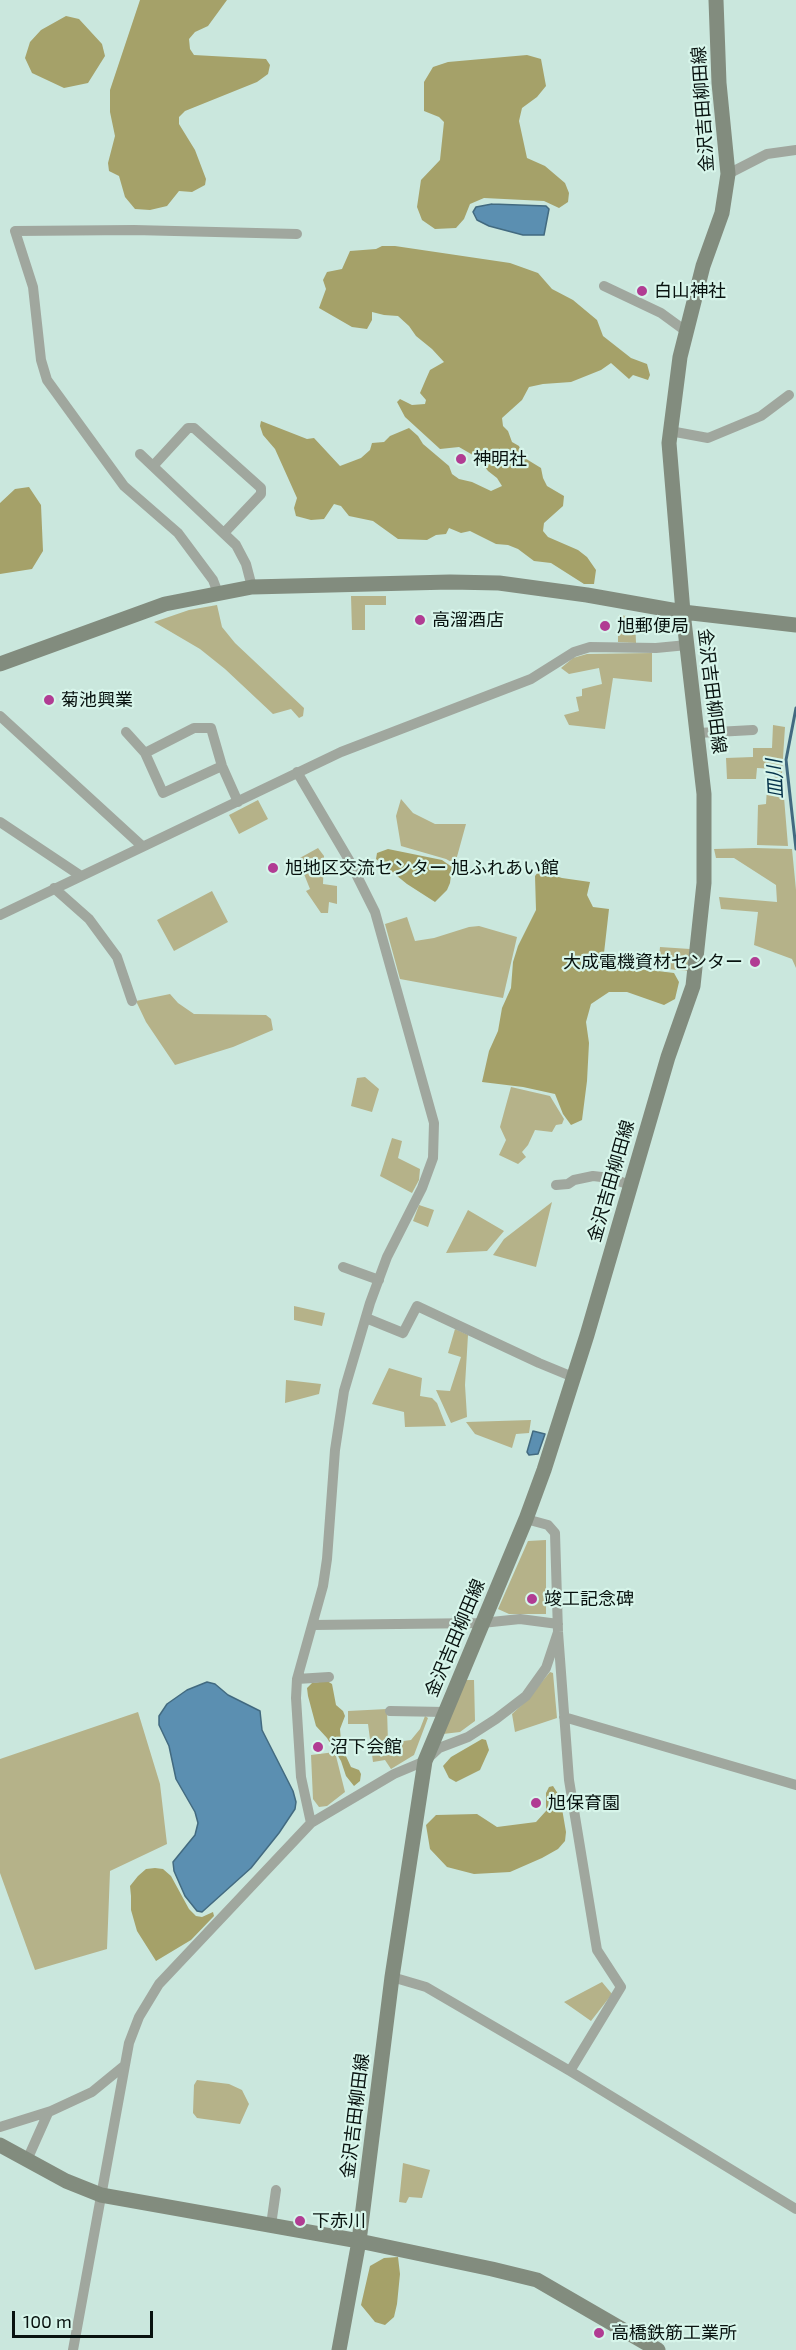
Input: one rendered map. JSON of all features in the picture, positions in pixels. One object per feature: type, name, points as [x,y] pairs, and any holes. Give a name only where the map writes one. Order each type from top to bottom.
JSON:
[{"type":"main road","name":"金沢吉田柳田線","points":[[339,2350],[359,2241],[392,1977],[425,1761],[526,1520],[573,1377],[668,1057],[693,986],[706,839],[704,794],[671,483],[670,431],[675,385],[703,266],[722,213],[728,174],[719,83],[716,0]]},
{"type":"main road","points":[[0,664],[165,604],[252,587],[499,583],[587,595],[683,612],[796,625]]},
{"type":"main road","points":[[0,2145],[66,2181],[101,2195],[359,2241],[537,2280],[658,2350]]},
{"type":"street","points":[[728,174],[767,154],[796,150]]},
{"type":"street","points":[[218,592],[213,580],[178,533],[124,486],[47,380],[41,360],[33,287],[15,231],[134,230],[297,234]]},
{"type":"street","points":[[604,286],[661,313],[687,332]]},
{"type":"street","points":[[670,431],[708,438],[760,416],[789,395]]},
{"type":"street","points":[[153,466],[188,428],[194,428],[261,488],[261,494],[224,533]]},
{"type":"street","points":[[140,454],[236,545],[246,564],[252,587]]},
{"type":"street","points":[[0,915],[297,772],[440,713],[531,680],[573,652],[590,647],[656,648],[687,645]]},
{"type":"street","points":[[0,716],[142,846]]},
{"type":"street","points":[[145,753],[194,728],[211,729],[222,766],[238,802]]},
{"type":"street","points":[[698,733],[753,730]]},
{"type":"street","points":[[126,732],[145,753],[163,793],[222,766]]},
{"type":"street","points":[[297,772],[349,860],[375,912],[434,1123],[433,1158],[422,1188],[387,1257],[344,1391],[332,1471],[327,1559],[313,1625],[297,1679],[301,1778],[311,1823]]},
{"type":"street","points":[[0,822],[81,876]]},
{"type":"street","points":[[54,888],[89,919],[117,957],[132,1001]]},
{"type":"street","points":[[556,1185],[568,1184],[574,1180],[593,1176],[609,1178],[630,1185]]},
{"type":"street","points":[[343,1267],[379,1280]]},
{"type":"street","points":[[366,1318],[403,1333],[417,1306],[573,1377]]},
{"type":"street","points":[[526,1520],[548,1525],[555,1533],[558,1628],[569,1780],[597,1950],[621,1987],[570,2071]]},
{"type":"street","points":[[313,1625],[482,1623],[520,1619],[558,1628]]},
{"type":"street","points":[[73,2350],[129,2043],[139,2017],[159,1984],[311,1823],[394,1774],[425,1761],[439,1748],[468,1737],[526,1696],[546,1668],[558,1628]]},
{"type":"street","points":[[297,1679],[328,1677]]},
{"type":"street","points":[[390,1711],[445,1712]]},
{"type":"street","points":[[564,1717],[796,1785]]},
{"type":"street","points":[[392,1977],[426,1987],[570,2071],[796,2210]]},
{"type":"street","points":[[0,2127],[48,2112],[92,2092],[125,2065]]},
{"type":"street","points":[[27,2160],[48,2112]]},
{"type":"street","points":[[271,2225],[276,2190]]},
{"type":"shaded area","points":[[140,0],[227,0],[208,26],[195,32],[189,39],[190,49],[194,55],[266,59],[270,65],[268,74],[257,82],[185,111],[179,117],[179,124],[195,150],[206,179],[205,185],[192,192],[179,191],[167,206],[150,210],[135,209],[125,197],[119,176],[109,171],[108,163],[115,136],[110,112],[110,90]]},
{"type":"shaded area","points":[[66,16],[79,19],[102,44],[105,56],[88,83],[64,88],[32,73],[25,58],[30,42],[41,30]]},
{"type":"shaded area","points":[[527,55],[541,59],[546,86],[537,97],[522,108],[519,121],[527,158],[545,166],[565,183],[569,193],[568,202],[559,208],[544,201],[484,198],[470,204],[464,219],[456,228],[435,229],[422,220],[417,207],[421,180],[440,160],[444,122],[439,117],[424,111],[424,82],[433,67],[448,62]]},
{"type":"shaded area","points":[[382,246],[510,263],[538,273],[552,289],[573,300],[597,320],[603,336],[631,358],[647,364],[650,375],[648,380],[633,375],[629,379],[611,363],[601,370],[571,382],[529,387],[522,400],[502,418],[503,426],[508,431],[512,442],[519,446],[523,457],[541,468],[547,486],[564,496],[563,506],[544,523],[543,531],[548,537],[578,550],[587,557],[596,570],[594,584],[584,584],[551,563],[534,561],[518,549],[496,544],[470,531],[461,533],[449,528],[446,534],[436,535],[427,540],[398,539],[373,521],[349,516],[341,506],[334,504],[324,519],[311,520],[296,516],[294,508],[297,498],[275,449],[263,435],[261,421],[307,439],[314,438],[340,466],[361,458],[370,450],[372,443],[384,442],[390,436],[409,428],[423,444],[449,466],[452,474],[459,479],[491,491],[502,486],[478,458],[459,447],[440,449],[405,417],[397,402],[400,399],[412,405],[425,404],[426,400],[420,393],[430,370],[444,362],[416,336],[409,326],[398,316],[372,312],[372,320],[367,329],[352,327],[319,308],[326,289],[323,280],[327,272],[342,269],[350,251],[376,249]]},
{"type":"shaded area","points":[[29,487],[41,505],[43,551],[32,569],[0,574],[0,503],[15,489]]},
{"type":"shaded area","points":[[351,596],[386,596],[386,605],[365,605],[365,630],[352,630]]},
{"type":"shaded area","points":[[217,605],[222,627],[235,643],[304,708],[303,716],[299,718],[291,709],[273,714],[200,649],[154,622],[189,610]]},
{"type":"shaded area","points":[[618,615],[635,617],[636,643],[618,642]]},
{"type":"shaded area","points":[[652,653],[652,682],[613,678],[605,729],[569,725],[564,715],[579,711],[576,697],[582,696],[582,689],[602,684],[599,668],[569,674],[561,668],[573,658],[587,654]]},
{"type":"shaded area","points":[[773,725],[785,727],[782,773],[788,846],[757,845],[758,805],[766,804],[767,788],[774,786],[775,769],[757,768],[756,779],[727,779],[726,758],[753,757],[753,748],[772,748]]},
{"type":"shaded area","points":[[401,799],[413,813],[435,824],[466,824],[455,864],[446,859],[401,846],[396,816]]},
{"type":"shaded area","points":[[258,800],[268,819],[239,834],[229,815]]},
{"type":"shaded area","points":[[318,848],[324,856],[323,884],[337,886],[337,904],[329,902],[328,913],[321,913],[306,891],[310,889],[298,859]]},
{"type":"shaded area","points":[[388,849],[442,860],[452,867],[447,890],[435,902],[407,884],[376,859],[377,853]]},
{"type":"shaded area","points":[[714,849],[792,849],[796,890],[796,968],[792,959],[754,945],[758,912],[721,909],[719,897],[777,902],[776,885],[734,858],[716,858]]},
{"type":"shaded area","points":[[539,871],[562,878],[590,882],[587,895],[593,907],[609,909],[604,953],[617,966],[674,973],[679,982],[675,999],[664,1005],[627,992],[609,992],[591,1004],[586,1022],[589,1043],[582,1120],[571,1125],[563,1114],[555,1094],[482,1082],[489,1051],[498,1031],[502,1008],[511,988],[513,962],[518,946],[536,910],[535,876]]},
{"type":"shaded area","points":[[212,891],[228,922],[174,951],[157,920]]},
{"type":"shaded area","points":[[407,917],[415,941],[479,926],[517,937],[503,998],[400,979],[385,924]]},
{"type":"shaded area","points":[[660,947],[690,949],[687,971],[658,968]]},
{"type":"shaded area","points":[[170,994],[194,1014],[266,1015],[271,1019],[273,1030],[233,1047],[175,1065],[146,1022],[136,1001]]},
{"type":"shaded area","points":[[365,1077],[379,1089],[372,1112],[351,1106],[357,1078]]},
{"type":"shaded area","points":[[511,1087],[550,1096],[564,1119],[562,1124],[556,1125],[552,1132],[535,1130],[522,1152],[526,1157],[518,1164],[499,1155],[506,1140],[500,1127]]},
{"type":"shaded area","points":[[392,1138],[402,1141],[398,1158],[420,1169],[419,1180],[412,1193],[380,1176]]},
{"type":"shaded area","points":[[552,1202],[536,1267],[493,1255],[504,1239]]},
{"type":"shaded area","points":[[419,1205],[434,1210],[428,1227],[413,1221]]},
{"type":"shaded area","points":[[468,1210],[504,1231],[487,1251],[446,1253]]},
{"type":"shaded area","points":[[294,1306],[325,1313],[322,1326],[294,1320]]},
{"type":"shaded area","points":[[455,1329],[468,1335],[465,1385],[467,1417],[451,1423],[436,1390],[450,1391],[461,1357],[448,1353]]},
{"type":"shaded area","points":[[389,1368],[422,1378],[420,1396],[432,1398],[437,1403],[446,1426],[405,1427],[404,1412],[372,1404]]},
{"type":"shaded area","points":[[286,1380],[321,1384],[319,1394],[285,1403]]},
{"type":"shaded area","points":[[531,1420],[529,1433],[516,1434],[512,1448],[475,1434],[466,1422]]},
{"type":"shaded area","points":[[546,1540],[546,1614],[509,1614],[498,1609],[528,1541]]},
{"type":"shaded area","points":[[550,1672],[553,1673],[557,1718],[515,1732],[512,1714]]},
{"type":"shaded area","points":[[465,1680],[474,1680],[475,1721],[460,1732],[443,1734]]},
{"type":"shaded area","points":[[327,1681],[332,1684],[336,1705],[345,1716],[340,1729],[345,1754],[351,1767],[359,1770],[361,1774],[360,1781],[354,1786],[346,1776],[341,1761],[327,1738],[316,1726],[308,1696],[307,1688],[312,1683]]},
{"type":"shaded area","points":[[387,1709],[388,1743],[411,1740],[420,1729],[425,1716],[428,1718],[414,1755],[391,1769],[385,1760],[373,1762],[368,1724],[348,1724],[348,1711]]},
{"type":"shaded area","points":[[138,1712],[160,1784],[167,1844],[110,1871],[107,1949],[35,1970],[0,1873],[0,1759]]},
{"type":"shaded area","points":[[482,1739],[486,1740],[489,1750],[480,1770],[456,1782],[449,1778],[443,1766],[451,1757]]},
{"type":"shaded area","points":[[335,1752],[345,1792],[327,1806],[319,1807],[313,1799],[311,1755]]},
{"type":"shaded area","points":[[553,1786],[560,1797],[566,1832],[565,1841],[558,1849],[542,1858],[510,1872],[474,1874],[447,1867],[430,1849],[426,1825],[436,1815],[477,1814],[497,1827],[536,1822],[546,1811],[546,1793],[549,1787]]},
{"type":"shaded area","points":[[146,1869],[163,1869],[171,1876],[189,1909],[196,1916],[202,1917],[213,1912],[214,1916],[191,1940],[156,1961],[137,1931],[131,1910],[130,1886]]},
{"type":"shaded area","points":[[602,1982],[612,1994],[591,2021],[564,2002]]},
{"type":"shaded area","points":[[197,2080],[229,2084],[242,2090],[249,2104],[240,2124],[197,2118],[193,2113],[194,2085]]},
{"type":"shaded area","points":[[403,2163],[430,2170],[422,2198],[409,2197],[406,2203],[399,2202]]},
{"type":"shaded area","points":[[398,2257],[400,2274],[397,2304],[394,2317],[385,2325],[375,2322],[361,2305],[370,2266],[384,2258]]},
{"type":"water","points":[[492,204],[546,206],[549,209],[544,235],[523,235],[489,226],[477,220],[473,212],[476,207]]},
{"type":"water","points":[[533,1431],[545,1434],[538,1454],[529,1455],[527,1452]]},
{"type":"water","points":[[207,1682],[215,1684],[228,1695],[260,1711],[262,1730],[293,1791],[296,1802],[295,1809],[279,1833],[251,1868],[202,1912],[197,1911],[185,1896],[174,1871],[173,1862],[195,1835],[198,1823],[195,1812],[176,1779],[169,1746],[159,1725],[159,1716],[167,1704],[187,1690]]},
{"type":"waterway","name":"皿川","points":[[796,708],[786,760],[796,849]]},
{"type":"place","name":"白山神社","points":[[642,291]]},
{"type":"place","name":"神明社","points":[[461,459]]},
{"type":"place","name":"高溜酒店","points":[[420,620]]},
{"type":"place","name":"旭郵便局","points":[[605,626]]},
{"type":"place","name":"菊池興業","points":[[49,700]]},
{"type":"place","name":"旭地区交流センター 旭ふれあい館","points":[[273,868]]},
{"type":"place","name":"大成電機資材センター","points":[[755,962]]},
{"type":"place","name":"竣工記念碑","points":[[532,1599]]},
{"type":"place","name":"沼下会館","points":[[318,1747]]},
{"type":"place","name":"旭保育園","points":[[536,1803]]},
{"type":"place","name":"下赤川","points":[[300,2221]]},
{"type":"place","name":"高橋鉄筋工業所","points":[[599,2333]]}]
